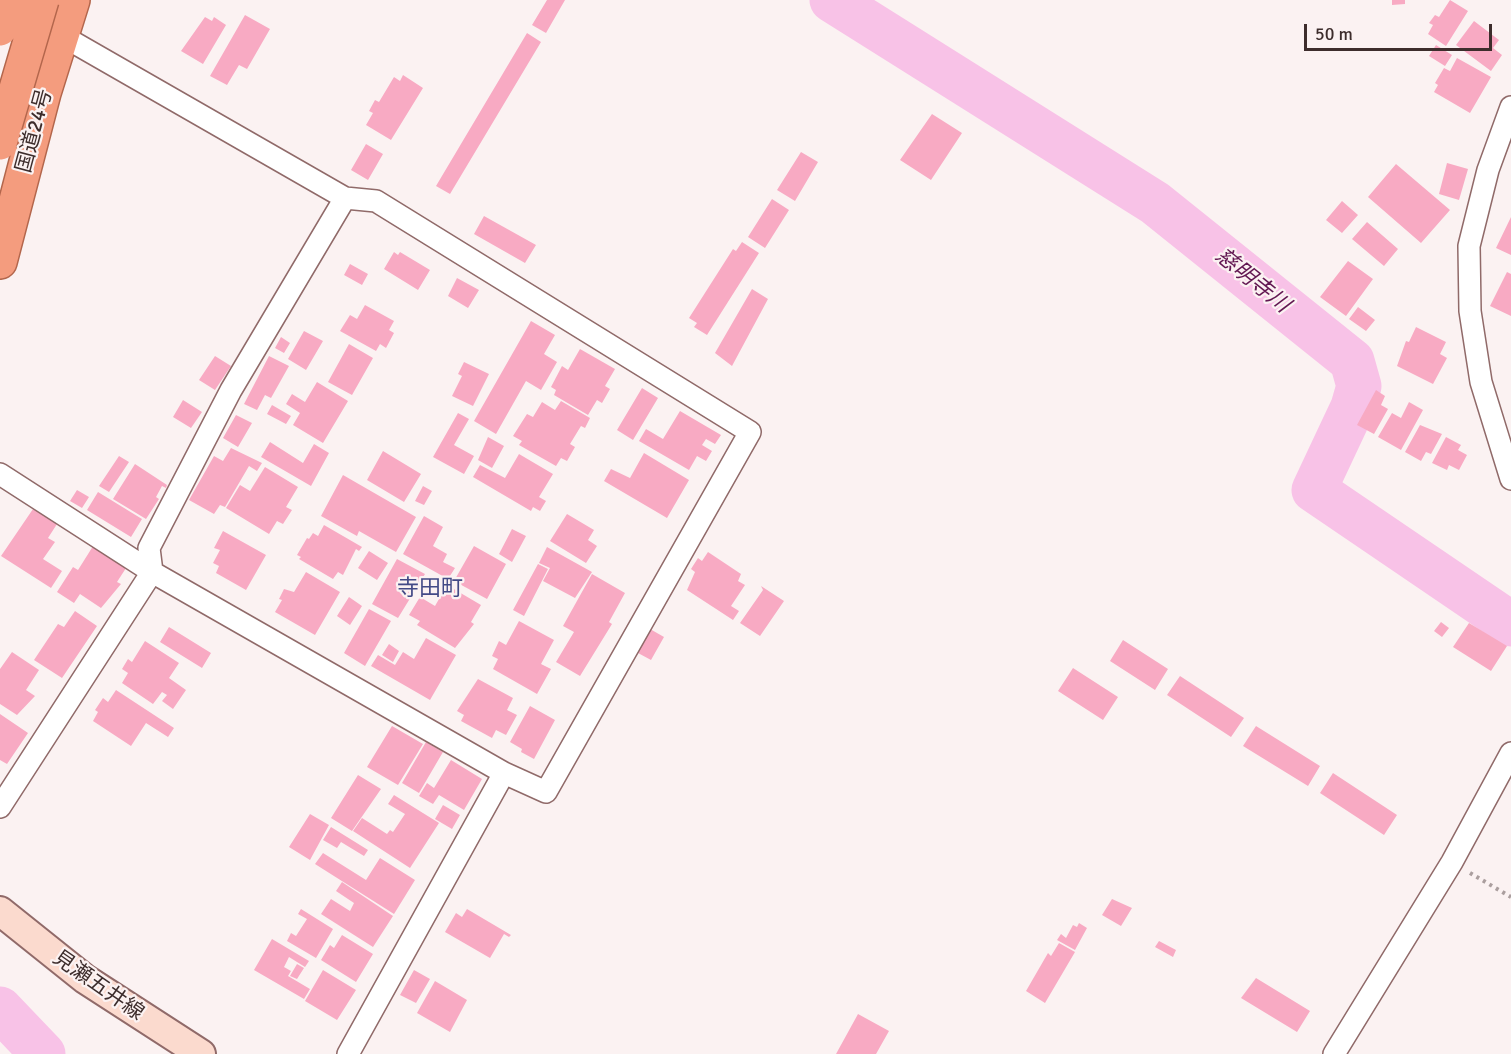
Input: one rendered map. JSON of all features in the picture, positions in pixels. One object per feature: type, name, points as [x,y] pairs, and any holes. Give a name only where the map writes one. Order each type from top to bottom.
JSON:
[{"type":"highway","points":[[0,29],[9,0]]},
{"type":"highway","points":[[0,143],[42,0]]},
{"type":"highway","name":"国道24号","points":[[0,262],[44,93],[74,0]]},
{"type":"main road","name":"見瀬五井線","points":[[0,911],[85,979],[201,1054]]},
{"type":"street","points":[[0,474],[153,572],[504,773],[546,792],[750,432],[376,201],[345,198],[3,0]]},
{"type":"street","points":[[1511,107],[1488,170],[1469,246],[1470,311],[1480,382],[1511,479]]},
{"type":"street","points":[[0,807],[153,572],[148,548],[231,390],[345,198]]},
{"type":"street","points":[[1334,1054],[1452,862],[1511,753]]},
{"type":"street","points":[[348,1054],[504,773]]},
{"type":"path","points":[[1452,862],[1511,897]]},
{"type":"building","points":[[547,0],[565,0],[546,33],[532,25]]},
{"type":"building","points":[[1392,0],[1405,0],[1405,4],[1392,5]]},
{"type":"building","points":[[1450,0],[1468,11],[1446,46],[1428,34],[1433,25],[1429,23],[1435,15],[1439,17]]},
{"type":"building","points":[[245,15],[270,29],[247,69],[239,65],[227,85],[210,76]]},
{"type":"building","points":[[205,17],[212,21],[214,17],[226,25],[203,64],[181,51]]},
{"type":"building","points":[[1474,21],[1499,40],[1493,48],[1502,55],[1491,71],[1456,45]]},
{"type":"building","points":[[527,33],[541,42],[450,194],[436,186]]},
{"type":"building","points":[[1436,45],[1452,55],[1445,66],[1429,56]]},
{"type":"building","points":[[1457,58],[1491,77],[1470,113],[1434,92],[1438,85],[1435,83],[1444,68],[1450,71]]},
{"type":"building","points":[[403,75],[423,88],[391,140],[366,125],[373,113],[369,111],[375,100],[379,102],[394,77],[400,81]]},
{"type":"building","points":[[932,114],[962,133],[931,180],[900,160]]},
{"type":"building","points":[[366,144],[383,154],[368,180],[351,170]]},
{"type":"building","points":[[801,152],[818,162],[795,201],[777,190]]},
{"type":"building","points":[[1447,163],[1468,169],[1459,200],[1439,194]]},
{"type":"building","points":[[1396,164],[1450,210],[1421,243],[1368,197]]},
{"type":"building","points":[[772,199],[789,210],[765,248],[748,237]]},
{"type":"building","points":[[1342,201],[1358,215],[1342,233],[1326,220]]},
{"type":"building","points":[[484,216],[536,245],[525,263],[474,234]]},
{"type":"building","points":[[1511,217],[1511,255],[1496,248]]},
{"type":"building","points":[[1367,222],[1398,249],[1384,266],[1352,239]]},
{"type":"building","points":[[742,242],[759,253],[707,335],[694,327],[697,323],[689,318],[733,249],[736,251]]},
{"type":"building","points":[[394,252],[398,255],[400,252],[430,270],[418,290],[384,269]]},
{"type":"building","points":[[1348,261],[1373,279],[1346,316],[1320,297]]},
{"type":"building","points":[[350,264],[368,274],[362,285],[344,275]]},
{"type":"building","points":[[1507,272],[1511,274],[1511,316],[1490,306]]},
{"type":"building","points":[[457,278],[479,290],[468,308],[448,296]]},
{"type":"building","points":[[752,289],[768,299],[732,366],[715,353]]},
{"type":"building","points":[[365,305],[394,321],[389,330],[394,333],[386,348],[380,344],[376,351],[340,331],[350,315],[357,319]]},
{"type":"building","points":[[1358,307],[1375,320],[1366,331],[1349,319]]},
{"type":"building","points":[[531,321],[555,335],[544,354],[557,362],[541,390],[526,381],[496,434],[474,421]]},
{"type":"building","points":[[1416,327],[1446,342],[1440,354],[1447,358],[1433,384],[1397,366],[1406,341],[1409,342]]},
{"type":"building","points":[[304,331],[323,341],[306,370],[288,359]]},
{"type":"building","points":[[281,337],[290,343],[284,353],[275,348]]},
{"type":"building","points":[[349,344],[373,358],[352,395],[328,382]]},
{"type":"building","points":[[580,349],[615,369],[605,386],[610,389],[602,403],[597,400],[588,415],[554,395],[556,390],[551,387],[562,366],[568,370]]},
{"type":"building","points":[[215,356],[231,366],[215,390],[199,380]]},
{"type":"building","points":[[269,356],[289,366],[271,398],[265,395],[257,410],[244,404]]},
{"type":"building","points":[[464,362],[489,374],[473,406],[452,396],[462,376],[458,374]]},
{"type":"building","points":[[317,382],[348,401],[323,443],[293,425],[300,413],[286,404],[292,394],[305,402]]},
{"type":"building","points":[[642,388],[658,398],[633,440],[617,430]]},
{"type":"building","points":[[1376,390],[1385,396],[1381,405],[1388,409],[1374,434],[1357,425]]},
{"type":"building","points":[[183,400],[202,412],[191,428],[173,417]]},
{"type":"building","points":[[561,401],[590,418],[585,428],[581,426],[570,444],[575,447],[567,461],[561,458],[556,466],[519,445],[522,441],[513,436],[527,414],[533,417],[542,402],[555,410]]},
{"type":"building","points":[[1409,402],[1423,410],[1401,450],[1378,437],[1392,413],[1401,418]]},
{"type":"building","points":[[272,405],[291,416],[286,424],[267,414]]},
{"type":"building","points":[[680,411],[721,435],[715,444],[706,439],[702,445],[712,451],[706,461],[697,456],[689,470],[639,441],[646,429],[663,439]]},
{"type":"building","points":[[458,413],[469,419],[454,445],[474,456],[464,474],[433,457]]},
{"type":"building","points":[[236,415],[252,423],[238,447],[223,438]]},
{"type":"building","points":[[1420,425],[1442,434],[1431,454],[1426,452],[1421,461],[1405,452]]},
{"type":"building","points":[[488,437],[504,446],[492,468],[478,460]]},
{"type":"building","points":[[1446,437],[1461,445],[1458,450],[1467,455],[1459,470],[1449,465],[1447,470],[1432,463]]},
{"type":"building","points":[[270,442],[303,463],[314,444],[329,453],[311,486],[261,457]]},
{"type":"building","points":[[231,448],[262,463],[257,471],[249,466],[225,507],[220,505],[214,514],[189,500],[214,456],[223,461]]},
{"type":"building","points":[[383,451],[421,474],[404,502],[367,480]]},
{"type":"building","points":[[644,453],[689,480],[667,518],[604,481],[611,469],[630,478]]},
{"type":"building","points":[[519,454],[553,474],[539,497],[546,501],[540,511],[533,507],[531,511],[473,477],[480,465],[505,478]]},
{"type":"building","points":[[119,456],[129,462],[109,492],[99,486]]},
{"type":"building","points":[[135,464],[167,485],[166,488],[162,486],[156,497],[159,499],[146,519],[113,499]]},
{"type":"building","points":[[265,467],[298,487],[286,507],[292,510],[283,524],[277,521],[269,534],[226,508],[240,485],[250,491]]},
{"type":"building","points":[[343,475],[416,517],[396,552],[359,531],[357,536],[321,516]]},
{"type":"building","points":[[423,486],[432,491],[424,505],[415,501]]},
{"type":"building","points":[[77,490],[89,497],[82,508],[70,501]]},
{"type":"building","points":[[98,492],[142,519],[131,537],[87,510]]},
{"type":"building","points":[[33,509],[57,524],[48,538],[55,542],[43,559],[62,571],[51,588],[1,556]]},
{"type":"building","points":[[567,514],[594,530],[588,540],[597,546],[586,563],[550,541]]},
{"type":"building","points":[[424,516],[443,527],[433,546],[447,554],[443,562],[455,568],[448,579],[403,554]]},
{"type":"building","points":[[324,525],[362,547],[359,551],[356,549],[343,575],[338,572],[333,579],[299,559],[301,557],[297,555],[307,538],[309,539],[313,533],[318,536]]},
{"type":"building","points":[[512,529],[526,536],[512,562],[499,554]]},
{"type":"building","points":[[223,531],[266,555],[246,590],[216,573],[219,566],[213,563],[220,550],[214,548]]},
{"type":"building","points":[[95,543],[128,565],[117,582],[121,584],[101,608],[80,594],[74,603],[57,592],[73,567],[78,570]]},
{"type":"building","points":[[474,546],[506,564],[487,599],[454,581]]},
{"type":"building","points":[[547,547],[592,572],[575,598],[543,581],[550,568],[539,563]]},
{"type":"building","points":[[369,551],[388,563],[377,580],[358,568]]},
{"type":"building","points":[[708,552],[741,574],[738,581],[745,585],[731,606],[739,611],[733,620],[687,590],[695,572],[691,569],[698,558],[702,561]]},
{"type":"building","points":[[397,559],[425,574],[398,618],[372,604]]},
{"type":"building","points":[[538,564],[548,569],[524,616],[513,610]]},
{"type":"building","points":[[306,572],[340,592],[315,635],[275,612],[282,600],[279,599],[284,589],[294,592]]},
{"type":"building","points":[[592,574],[625,593],[609,622],[612,624],[580,676],[556,662],[574,632],[563,626]]},
{"type":"building","points":[[447,585],[481,605],[471,622],[474,624],[455,648],[417,625],[420,621],[409,615],[420,597],[435,606]]},
{"type":"building","points":[[761,586],[784,601],[760,636],[740,623],[763,590]]},
{"type":"building","points":[[349,597],[362,606],[350,625],[337,616]]},
{"type":"building","points":[[369,609],[391,621],[365,666],[344,653]]},
{"type":"building","points":[[75,611],[97,626],[62,678],[34,660],[58,624],[64,627]]},
{"type":"building","points":[[519,621],[554,640],[541,664],[551,669],[537,694],[493,669],[498,659],[492,656],[499,641],[506,645]]},
{"type":"building","points":[[1441,622],[1449,628],[1442,637],[1434,631]]},
{"type":"building","points":[[1469,623],[1507,646],[1491,671],[1453,647]]},
{"type":"building","points":[[169,627],[211,653],[202,668],[160,642]]},
{"type":"building","points":[[650,629],[664,637],[651,660],[638,653]]},
{"type":"building","points":[[426,638],[456,655],[430,700],[371,666],[378,655],[395,665],[403,652],[414,659]]},
{"type":"building","points":[[1123,640],[1168,669],[1155,690],[1110,661]]},
{"type":"building","points":[[145,641],[179,663],[169,678],[186,690],[173,709],[162,701],[167,695],[162,692],[153,704],[122,683],[128,673],[122,669],[128,659],[132,662]]},
{"type":"building","points":[[389,644],[399,651],[393,662],[382,655]]},
{"type":"building","points":[[12,652],[39,670],[26,690],[35,696],[17,715],[0,704],[0,669]]},
{"type":"building","points":[[1073,668],[1118,697],[1103,720],[1058,691]]},
{"type":"building","points":[[1180,676],[1244,718],[1231,737],[1167,695]]},
{"type":"building","points":[[478,679],[513,698],[507,710],[517,715],[506,735],[496,730],[492,738],[461,721],[464,715],[457,711]]},
{"type":"building","points":[[116,690],[174,728],[168,737],[146,723],[131,746],[93,721],[98,712],[95,710],[103,698],[108,702]]},
{"type":"building","points":[[530,706],[555,720],[534,759],[521,752],[522,749],[510,742]]},
{"type":"building","points":[[0,714],[28,733],[7,764],[0,760]]},
{"type":"building","points":[[392,726],[423,744],[398,785],[367,767]]},
{"type":"building","points":[[1256,726],[1320,766],[1308,786],[1243,746]]},
{"type":"building","points":[[426,742],[443,752],[419,793],[402,783]]},
{"type":"building","points":[[451,760],[482,779],[464,810],[439,795],[433,804],[419,796],[427,783],[434,788]]},
{"type":"building","points":[[1333,773],[1397,815],[1384,835],[1320,793]]},
{"type":"building","points":[[358,775],[381,789],[352,831],[331,818]]},
{"type":"building","points":[[394,795],[439,823],[410,868],[353,831],[362,818],[387,834],[390,830],[393,832],[405,814],[388,804]]},
{"type":"building","points":[[443,805],[460,815],[452,829],[435,819]]},
{"type":"building","points":[[310,814],[329,825],[310,860],[289,847]]},
{"type":"building","points":[[331,827],[368,850],[364,856],[341,842],[337,848],[323,840]]},
{"type":"building","points":[[323,853],[366,880],[380,858],[415,880],[394,914],[315,864]]},
{"type":"building","points":[[342,882],[393,916],[373,947],[321,914],[331,899],[350,911],[354,903],[336,891]]},
{"type":"building","points":[[1112,899],[1132,908],[1121,926],[1102,915]]},
{"type":"building","points":[[301,909],[333,929],[316,958],[287,941],[291,933],[296,936],[307,919],[298,914]]},
{"type":"building","points":[[467,909],[511,935],[509,937],[504,934],[490,958],[445,932],[456,913],[462,917]]},
{"type":"building","points":[[1079,923],[1087,928],[1075,950],[1057,940],[1061,934],[1066,938],[1073,925],[1077,927]]},
{"type":"building","points":[[342,935],[373,954],[356,982],[321,960],[330,945],[334,948]]},
{"type":"building","points":[[272,939],[309,961],[305,967],[289,957],[284,967],[291,971],[288,976],[310,989],[304,999],[254,970]]},
{"type":"building","points":[[1159,941],[1176,950],[1173,957],[1155,947]]},
{"type":"building","points":[[1059,943],[1075,952],[1045,1003],[1026,991],[1048,953],[1051,956]]},
{"type":"building","points":[[297,964],[304,968],[297,979],[290,976]]},
{"type":"building","points":[[323,970],[356,990],[337,1020],[305,1001]]},
{"type":"building","points":[[414,970],[430,979],[416,1003],[400,995]]},
{"type":"building","points":[[1256,978],[1310,1011],[1297,1032],[1241,998]]},
{"type":"building","points":[[435,981],[467,1000],[450,1032],[417,1013]]},
{"type":"building","points":[[858,1014],[889,1031],[876,1054],[836,1054]]},
{"type":"waterway","name":"慈明寺川","points":[[832,0],[1155,203],[1352,361],[1359,386],[1353,407],[1314,490],[1511,624]]},
{"type":"waterway","points":[[0,1009],[43,1054]]},
{"type":"district","name":"寺田町","points":[[430,589]]}]
